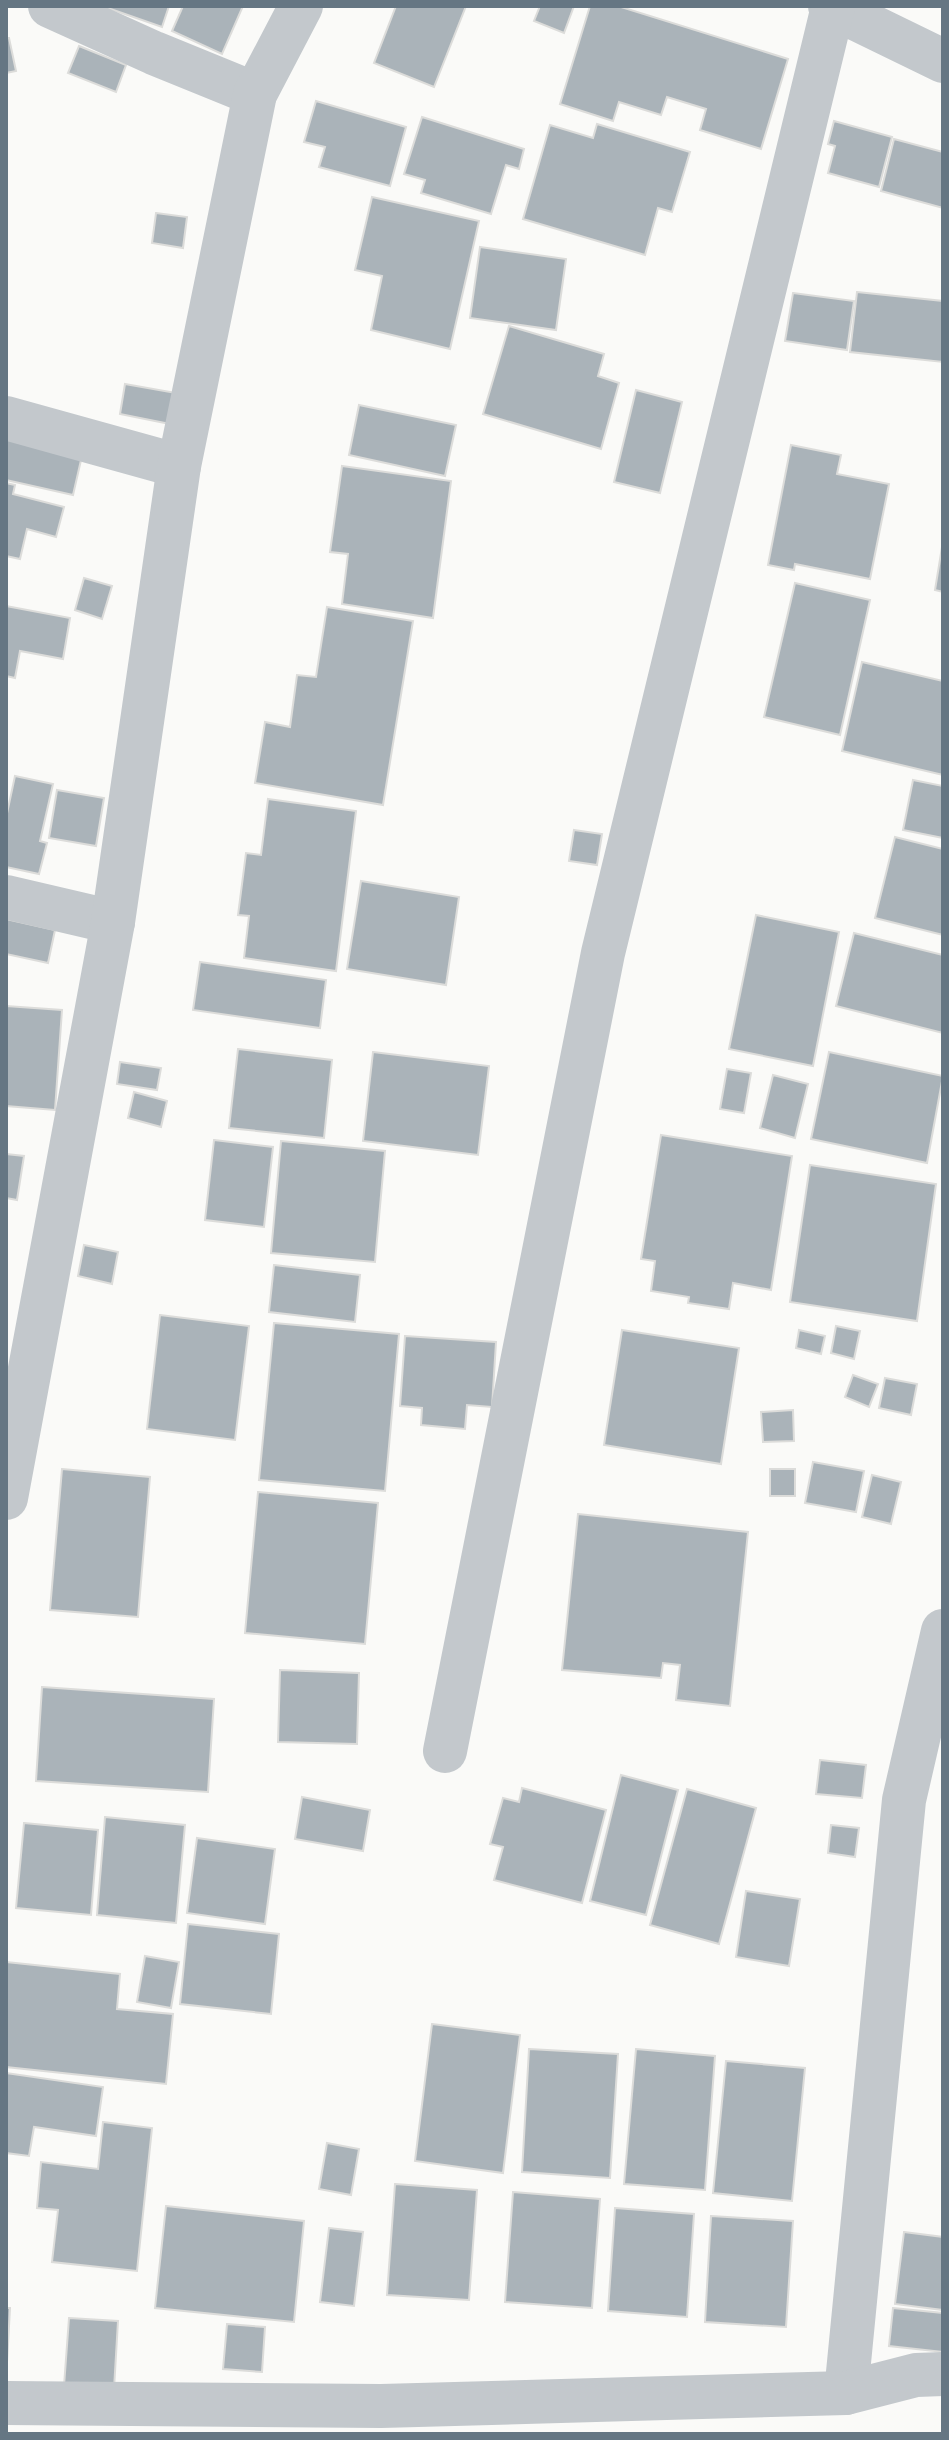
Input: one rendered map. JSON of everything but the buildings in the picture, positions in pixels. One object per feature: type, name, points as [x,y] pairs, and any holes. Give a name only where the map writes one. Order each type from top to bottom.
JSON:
[{"type":"street","points":[[50,6],[255,94]]},
{"type":"street","points":[[6,1498],[113,922],[179,466],[255,94],[301,6]]},
{"type":"street","points":[[445,1751],[603,953],[832,7],[943,61]]},
{"type":"street","points":[[6,418],[179,466]]},
{"type":"street","points":[[6,897],[113,922]]},
{"type":"street","points":[[846,2393],[904,1800],[943,1631]]},
{"type":"street","points":[[6,2403],[382,2420],[846,2393],[916,2375],[943,2374]]}]
